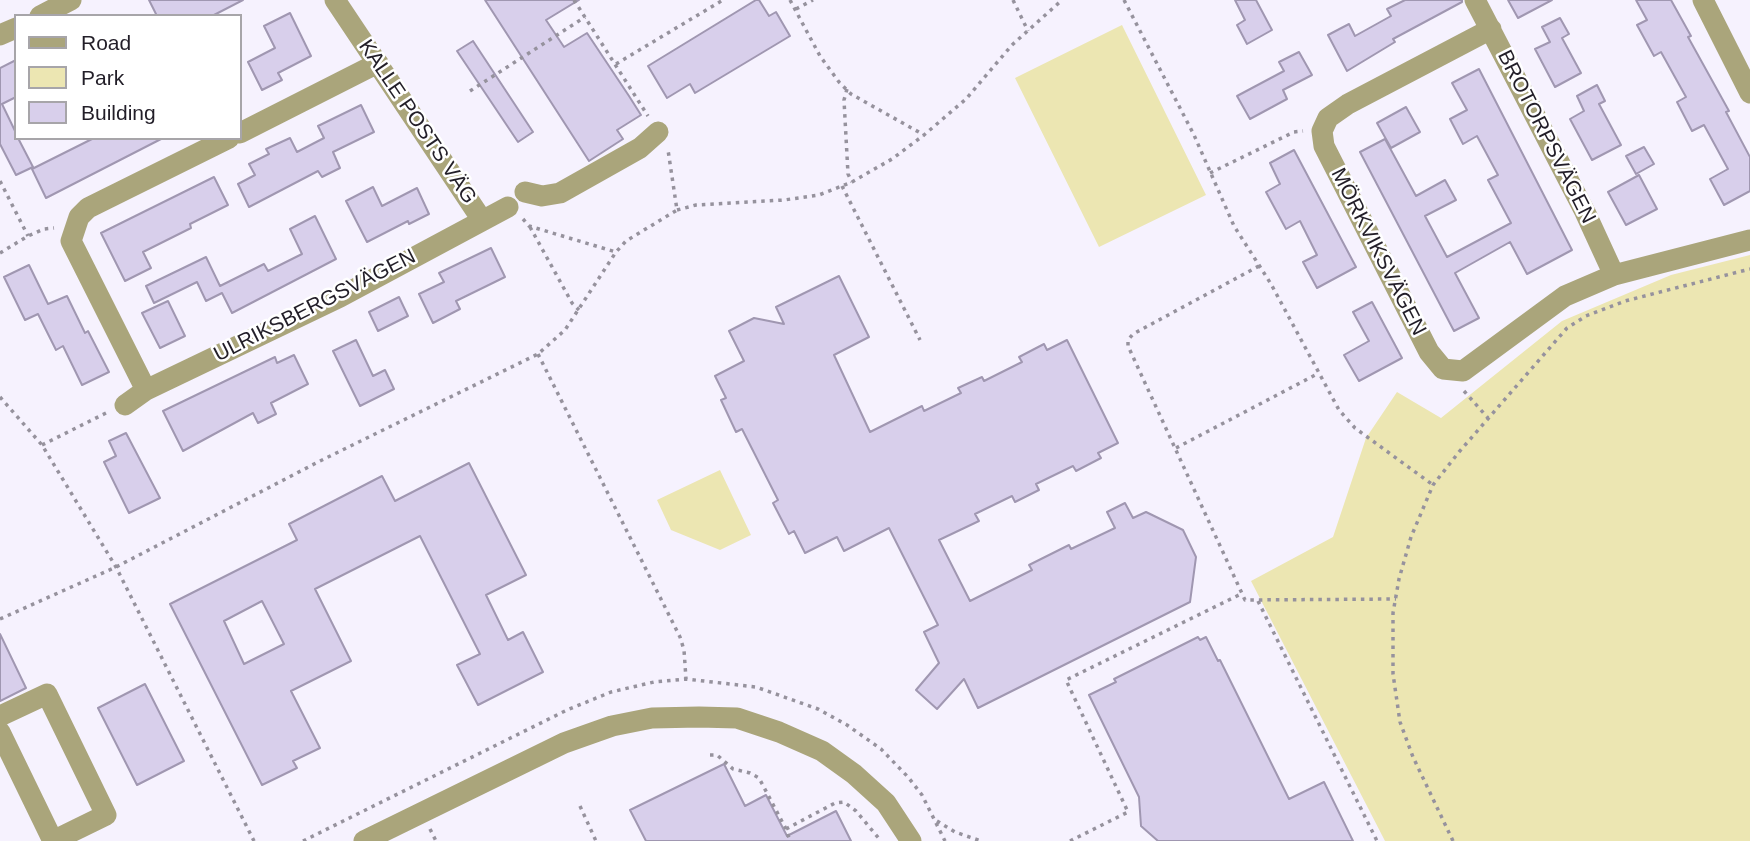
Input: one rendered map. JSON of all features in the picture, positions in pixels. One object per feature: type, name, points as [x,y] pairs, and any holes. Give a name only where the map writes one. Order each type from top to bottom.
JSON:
[{"type":"street","points":[[44,14],[71,0]]},
{"type":"street","name":"KALLE POSTS VÄG","points":[[335,0],[482,220],[508,207]]},
{"type":"street","name":"BROTORPSVÄGEN","points":[[1475,0],[1585,212],[1614,275]]},
{"type":"street","points":[[1703,0],[1750,93]]},
{"type":"street","points":[[1322,131],[1328,118],[1348,104],[1490,29]]},
{"type":"street","points":[[242,132],[378,63]]},
{"type":"street","name":"MÖRKVIKSVÄGEN","points":[[1322,131],[1324,146],[1429,352],[1443,369],[1455,370]]},
{"type":"street","points":[[525,192],[542,197],[560,193],[640,148],[658,132]]},
{"type":"street","points":[[146,390],[71,241],[79,217],[88,208],[225,140]]},
{"type":"street","name":"ULRIKSBERGSVÄGEN","points":[[125,405],[146,390],[340,297],[482,220]]},
{"type":"street","points":[[1455,370],[1463,371],[1566,296],[1614,275],[1750,240]]},
{"type":"street","points":[[0,716],[47,694],[106,815],[53,841],[0,732]]},
{"type":"street","points":[[365,841],[564,743],[612,726],[652,718],[699,717],[737,718],[779,732],[822,751],[854,774],[886,803],[911,841]]},
{"type":"path","points":[[574,0],[670,153],[677,210]]},
{"type":"path","points":[[616,64],[723,0]]},
{"type":"path","points":[[790,0],[828,69],[847,89],[924,135]]},
{"type":"path","points":[[796,9],[813,0]]},
{"type":"path","points":[[1013,0],[1028,31]]},
{"type":"path","points":[[0,619],[116,567],[320,461],[538,354],[559,336],[579,310],[616,252],[626,242],[677,210],[696,205],[785,200],[819,195],[852,182],[892,159],[965,99],[1028,31],[1062,0]]},
{"type":"path","points":[[1124,0],[1194,135],[1234,226],[1271,284],[1339,410],[1347,421],[1433,485]]},
{"type":"path","points":[[470,91],[585,17]]},
{"type":"path","points":[[847,89],[844,113],[848,174],[852,182]]},
{"type":"path","points":[[1210,173],[1294,132],[1322,131]]},
{"type":"path","points":[[0,181],[28,236]]},
{"type":"path","points":[[842,186],[920,340]]},
{"type":"path","points":[[508,207],[529,226],[572,303],[579,310]]},
{"type":"path","points":[[529,226],[616,252]]},
{"type":"path","points":[[0,253],[44,229],[61,228]]},
{"type":"path","points":[[1259,266],[1133,334],[1128,340],[1128,346],[1245,600],[1395,598]]},
{"type":"path","points":[[1453,841],[1413,757],[1400,722],[1393,674],[1395,598],[1411,537],[1433,485],[1567,328],[1586,316],[1625,300],[1750,268]]},
{"type":"path","points":[[538,354],[680,637],[684,650],[686,679]]},
{"type":"path","points":[[1455,370],[1465,393],[1488,418]]},
{"type":"path","points":[[1176,448],[1319,373]]},
{"type":"path","points":[[0,397],[42,445],[116,567],[254,841]]},
{"type":"path","points":[[42,445],[66,431],[125,405]]},
{"type":"path","points":[[1070,841],[1128,812],[1066,680],[1241,594]]},
{"type":"path","points":[[1258,601],[1377,841]]},
{"type":"path","points":[[710,755],[717,755],[733,769],[759,778],[790,841]]},
{"type":"path","points":[[786,829],[835,803],[844,802],[856,811],[881,841]]},
{"type":"path","points":[[580,806],[596,841]]},
{"type":"path","points":[[944,841],[936,820],[955,832],[981,841]]},
{"type":"green space","points":[[1122,25],[1206,195],[1099,247],[1015,78]]},
{"type":"green space","points":[[1750,255],[1750,841],[1385,841],[1251,581],[1333,537],[1366,438],[1397,392],[1441,418],[1562,321],[1671,275]]},
{"type":"green space","points":[[720,470],[751,535],[720,550],[671,530],[657,500]]},
{"type":"building","points":[[149,0],[243,0],[216,14],[156,14]]},
{"type":"building","points":[[485,0],[579,0],[546,20],[564,47],[587,33],[629,96],[641,115],[617,130],[623,139],[589,161]]},
{"type":"building","points":[[759,0],[769,16],[776,12],[790,36],[695,93],[690,84],[667,98],[648,66]]},
{"type":"building","points":[[1235,0],[1256,0],[1272,30],[1247,44],[1237,25],[1245,20]]},
{"type":"building","points":[[1405,0],[1462,2],[1393,39],[1395,42],[1347,71],[1328,35],[1349,24],[1355,36],[1391,16],[1387,9]]},
{"type":"building","points":[[1508,0],[1552,0],[1518,18]]},
{"type":"building","points":[[1636,0],[1671,0],[1750,157],[1750,191],[1724,205],[1710,179],[1728,169],[1704,125],[1692,131],[1677,102],[1686,97],[1661,52],[1654,56],[1637,25],[1647,20]]},
{"type":"building","points":[[290,13],[311,56],[278,73],[282,80],[262,90],[248,62],[275,48],[264,26]]},
{"type":"building","points":[[1560,18],[1569,34],[1562,38],[1581,73],[1555,87],[1535,49],[1550,42],[1542,27]]},
{"type":"building","points":[[473,41],[533,132],[518,142],[457,51]]},
{"type":"building","points":[[1299,52],[1312,75],[1283,90],[1287,99],[1250,119],[1237,96],[1284,71],[1279,62]]},
{"type":"building","points":[[14,61],[14,98],[2,104],[14,129],[14,140],[19,140],[33,167],[16,175],[0,144],[0,68]]},
{"type":"building","points":[[1479,69],[1572,250],[1527,274],[1510,242],[1455,273],[1479,318],[1454,331],[1360,152],[1385,139],[1416,196],[1445,180],[1456,200],[1425,216],[1447,257],[1511,223],[1488,180],[1498,175],[1477,136],[1463,144],[1450,119],[1467,110],[1452,83]]},
{"type":"building","points":[[1597,85],[1605,101],[1599,104],[1621,145],[1592,160],[1570,119],[1584,111],[1577,96]]},
{"type":"building","points":[[361,105],[374,132],[333,152],[340,168],[322,177],[318,171],[249,207],[238,184],[255,175],[249,164],[269,154],[266,149],[290,138],[297,152],[324,138],[318,126]]},
{"type":"building","points":[[1406,107],[1420,132],[1391,148],[1377,123]]},
{"type":"building","points":[[90,140],[159,140],[46,198],[32,169]]},
{"type":"building","points":[[1644,147],[1654,164],[1636,174],[1626,156]]},
{"type":"building","points":[[1294,150],[1356,267],[1317,288],[1303,262],[1317,255],[1300,221],[1286,229],[1266,192],[1280,184],[1270,163]]},
{"type":"building","points":[[1639,175],[1657,209],[1626,225],[1608,192]]},
{"type":"building","points":[[214,177],[228,205],[190,224],[191,228],[143,252],[151,268],[125,281],[101,233]]},
{"type":"building","points":[[373,187],[382,206],[417,188],[429,214],[409,224],[408,221],[367,242],[346,201]]},
{"type":"building","points":[[315,216],[336,259],[232,313],[222,293],[206,301],[197,282],[154,303],[146,286],[206,257],[220,286],[264,264],[268,271],[302,254],[290,229]]},
{"type":"building","points":[[491,248],[505,277],[456,301],[460,309],[433,323],[419,294],[444,282],[439,273]]},
{"type":"building","points":[[29,265],[48,304],[67,296],[85,333],[88,331],[109,372],[82,385],[63,346],[56,350],[38,314],[25,320],[4,277]]},
{"type":"building","points":[[839,276],[869,337],[834,355],[870,432],[922,406],[924,411],[961,393],[958,388],[982,377],[984,381],[1022,362],[1019,357],[1044,344],[1047,350],[1067,340],[1118,443],[1098,453],[1101,458],[1076,471],[1073,466],[1036,484],[1039,490],[1015,502],[1012,496],[975,514],[979,521],[939,540],[970,601],[1032,570],[1029,565],[1069,545],[1071,549],[1115,528],[1107,512],[1125,503],[1133,518],[1146,512],[1183,530],[1196,557],[1190,602],[978,708],[964,679],[937,709],[916,690],[939,663],[924,632],[938,625],[889,528],[844,551],[837,537],[805,553],[794,531],[789,534],[773,503],[778,500],[742,429],[736,432],[721,400],[726,398],[715,376],[744,361],[729,331],[754,318],[784,324],[776,307]]},
{"type":"building","points":[[399,297],[408,316],[378,331],[369,312]]},
{"type":"building","points":[[168,301],[185,336],[160,348],[142,313]]},
{"type":"building","points":[[1372,302],[1402,358],[1359,381],[1344,355],[1369,341],[1353,312]]},
{"type":"building","points":[[356,340],[373,376],[385,370],[394,389],[360,406],[333,351]]},
{"type":"building","points":[[294,355],[308,384],[271,403],[276,414],[258,423],[253,413],[183,451],[163,411],[275,357],[277,363]]},
{"type":"building","points":[[126,433],[160,498],[129,513],[104,462],[116,456],[109,441]]},
{"type":"building","points":[[469,463],[526,575],[486,595],[508,640],[523,632],[543,672],[478,705],[457,665],[480,654],[420,536],[315,589],[351,661],[291,691],[320,748],[293,761],[297,768],[262,785],[170,604],[297,540],[289,524],[382,476],[395,501]],"holes":[[[262,601],[284,644],[244,664],[224,621]]]},
{"type":"building","points":[[0,634],[26,688],[0,701]]},
{"type":"building","points":[[1198,637],[1200,640],[1206,637],[1218,661],[1220,660],[1289,799],[1324,782],[1353,841],[1158,841],[1141,826],[1139,797],[1089,695],[1116,682],[1114,679]]},
{"type":"building","points":[[145,684],[184,761],[137,785],[98,708]]},
{"type":"building","points":[[724,764],[745,806],[766,795],[787,836],[836,811],[851,841],[646,841],[630,810]]}]
